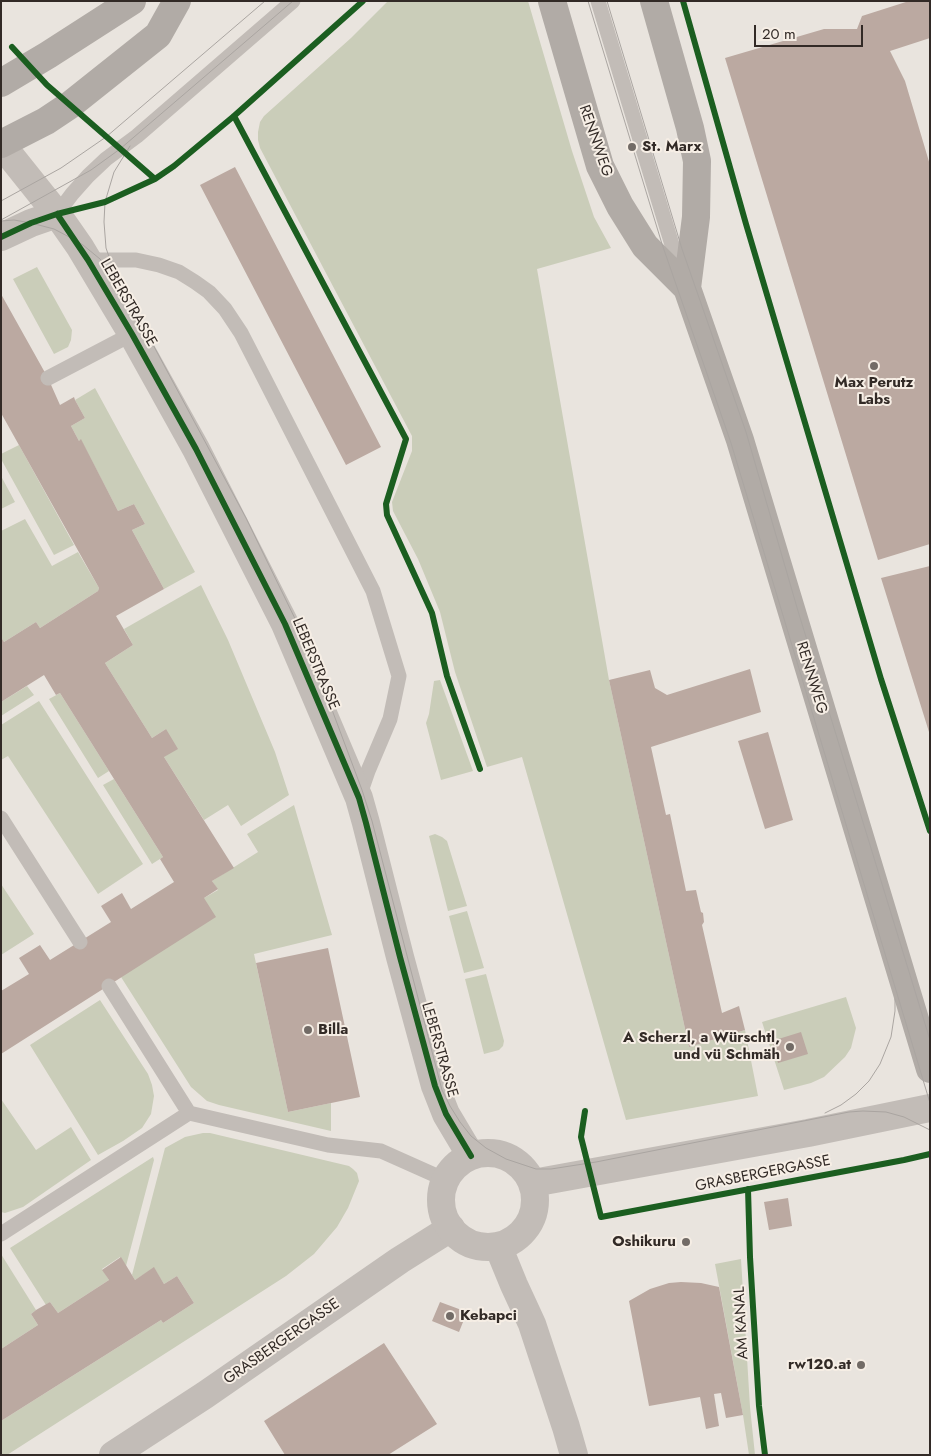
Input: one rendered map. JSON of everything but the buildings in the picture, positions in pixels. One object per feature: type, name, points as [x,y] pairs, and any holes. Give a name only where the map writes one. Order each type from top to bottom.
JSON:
[{"type":"main road","points":[[1,83],[132,1]]},
{"type":"main road","points":[[1,144],[46,121],[70,105],[158,35],[177,1]]},
{"type":"main road","name":"RENNWEG","points":[[552,1],[600,166],[620,206],[645,246],[687,288],[740,440],[930,1069]]},
{"type":"main road","name":"RENNWEG","points":[[654,1],[690,128],[697,161],[696,217],[687,288]]},
{"type":"street","name":"LEBERSTRASSE","points":[[1,144],[57,214],[88,260],[132,334],[196,448],[285,624],[358,798],[435,1086],[446,1114],[471,1156]]},
{"type":"street","points":[[1,237],[31,223],[57,214]]},
{"type":"street","points":[[532,1183],[808,1133],[930,1108]]},
{"type":"street","points":[[490,1152],[508,1157],[523,1168],[532,1183],[536,1201],[533,1216],[525,1230],[513,1240],[498,1246],[472,1244],[450,1228],[443,1213],[441,1196],[446,1180],[461,1161],[471,1156],[490,1152]]},
{"type":"street","name":"GRASBERGERGASSE","points":[[113,1455],[205,1395],[400,1260],[450,1228]]},
{"type":"street","points":[[498,1246],[532,1324],[574,1455]]},
{"type":"lane","points":[[57,214],[72,194],[106,159],[137,136],[293,1]]},
{"type":"lane","points":[[598,1],[673,248],[687,288]]},
{"type":"lane","points":[[88,260],[136,260],[179,272],[209,292],[225,309],[255,359],[373,590],[398,676],[390,719],[358,798]]},
{"type":"lane","points":[[48,378],[132,334]]},
{"type":"lane","points":[[1,818],[80,942]]},
{"type":"lane","points":[[109,986],[189,1113],[328,1145],[381,1151],[446,1180]]},
{"type":"lane","points":[[1,1234],[189,1113]]},
{"type":"green space","points":[[388,1],[528,1],[572,151],[594,217],[611,248],[537,269],[609,680],[689,1047],[745,1030],[758,1096],[626,1120],[522,757],[487,767],[455,672],[440,612],[418,559],[393,511],[392,502],[412,451],[412,436],[260,148],[258,132],[260,122],[264,116],[351,38]]},
{"type":"green space","points":[[37,267],[72,330],[68,347],[54,354],[13,279]]},
{"type":"green space","points":[[95,388],[195,572],[164,589],[132,530],[145,524],[134,504],[118,511],[81,440],[79,441],[71,426],[85,418],[75,400]]},
{"type":"green space","points":[[19,445],[74,545],[54,555],[1,459],[1,454]]},
{"type":"green space","points":[[1,476],[15,502],[1,509]]},
{"type":"green space","points":[[25,519],[52,566],[78,552],[99,588],[98,591],[40,628],[36,622],[4,642],[1,637],[1,531]]},
{"type":"green space","points":[[201,585],[228,640],[275,752],[289,795],[241,826],[228,805],[204,820],[164,757],[166,729],[152,738],[105,663],[133,645],[124,629]]},
{"type":"green space","points":[[440,680],[473,771],[441,780],[426,723],[434,681]]},
{"type":"green space","points":[[27,686],[34,695],[1,716],[1,702]]},
{"type":"green space","points":[[60,693],[109,771],[98,778],[49,699]]},
{"type":"green space","points":[[39,701],[143,864],[98,894],[8,756],[1,760],[1,725]]},
{"type":"green space","points":[[114,779],[163,857],[152,864],[103,785]]},
{"type":"green space","points":[[294,805],[332,935],[254,954],[288,1112],[331,1103],[331,1131],[207,1101],[191,1087],[121,977],[204,898],[218,890],[212,881],[258,852],[247,834]]},
{"type":"green space","points":[[435,834],[447,841],[467,906],[448,911],[429,836]]},
{"type":"green space","points":[[1,884],[34,934],[1,955]]},
{"type":"green space","points":[[467,911],[484,968],[464,973],[449,916]]},
{"type":"green space","points":[[486,974],[504,1041],[503,1046],[499,1050],[484,1054],[465,979]]},
{"type":"green space","points":[[846,997],[856,1028],[851,1048],[845,1057],[824,1077],[811,1083],[784,1090],[762,1022]]},
{"type":"green space","points":[[100,1000],[148,1074],[154,1096],[151,1114],[142,1128],[98,1155],[30,1045]]},
{"type":"green space","points":[[1,1099],[36,1150],[71,1127],[91,1160],[23,1207],[5,1213],[1,1212]]},
{"type":"green space","points":[[210,1133],[349,1166],[357,1173],[359,1181],[348,1208],[337,1227],[314,1254],[286,1276],[7,1455],[1,1455],[1,1421],[161,1320],[163,1323],[194,1303],[177,1276],[164,1284],[154,1268],[135,1280],[132,1275],[165,1148],[185,1137]]},
{"type":"green space","points":[[153,1157],[154,1160],[126,1266],[120,1257],[102,1269],[109,1280],[58,1313],[50,1302],[46,1305],[10,1248]]},
{"type":"green space","points":[[1,1254],[36,1310],[31,1314],[38,1325],[1,1349]]},
{"type":"green space","points":[[741,1259],[750,1407],[755,1455],[749,1455],[715,1264]]},
{"type":"tram line","points":[[1,201],[61,168],[106,137],[265,1]]},
{"type":"tram line","points":[[1,220],[91,170],[120,149],[293,1]]},
{"type":"tram line","points":[[588,1],[662,244],[731,443],[930,1103]]},
{"type":"tram line","points":[[607,1],[682,249],[746,432],[798,611],[930,1040]]},
{"type":"tram line","points":[[114,271],[106,248],[105,202],[114,172],[130,146]]},
{"type":"tram line","points":[[1,221],[14,220],[54,229],[83,245],[110,270],[129,300],[246,518],[301,631],[362,790],[372,821],[442,1090],[460,1122],[471,1136],[486,1148],[506,1159],[536,1169],[551,1169],[596,1162],[849,1112],[886,1112],[904,1117],[930,1130]]},
{"type":"tram line","points":[[825,1113],[841,1105],[856,1094],[869,1081],[880,1064],[891,1037],[895,999]]},
{"type":"cycle path","points":[[12,47],[47,85],[155,179],[174,166],[234,116],[363,1]]},
{"type":"cycle path","points":[[683,1],[746,224],[881,679],[930,831]]},
{"type":"cycle path","points":[[234,116],[406,439],[386,504],[387,515],[432,613],[447,676],[480,769]]},
{"type":"cycle path","points":[[1,237],[31,223],[57,214],[105,202],[155,179]]},
{"type":"cycle path","points":[[57,214],[88,260],[132,334],[196,449],[285,624],[359,798],[435,1086],[446,1114],[471,1156]]},
{"type":"cycle path","points":[[585,1111],[581,1137],[601,1217],[930,1154]]},
{"type":"cycle path","name":"AM KANAL","points":[[748,1189],[759,1406],[765,1455]]},
{"type":"place","name":"St. Marx","points":[[632,147]]},
{"type":"place","name":"Max Perutz Labs","points":[[874,366]]},
{"type":"place","name":"Billa","points":[[308,1030]]},
{"type":"place","name":"A Scherzl, a Würschtl, und vü Schmäh","points":[[790,1047]]},
{"type":"place","name":"Oshikuru","points":[[686,1242]]},
{"type":"place","name":"Kebapci","points":[[450,1316]]},
{"type":"place","name":"rw120.at","points":[[861,1365]]}]
